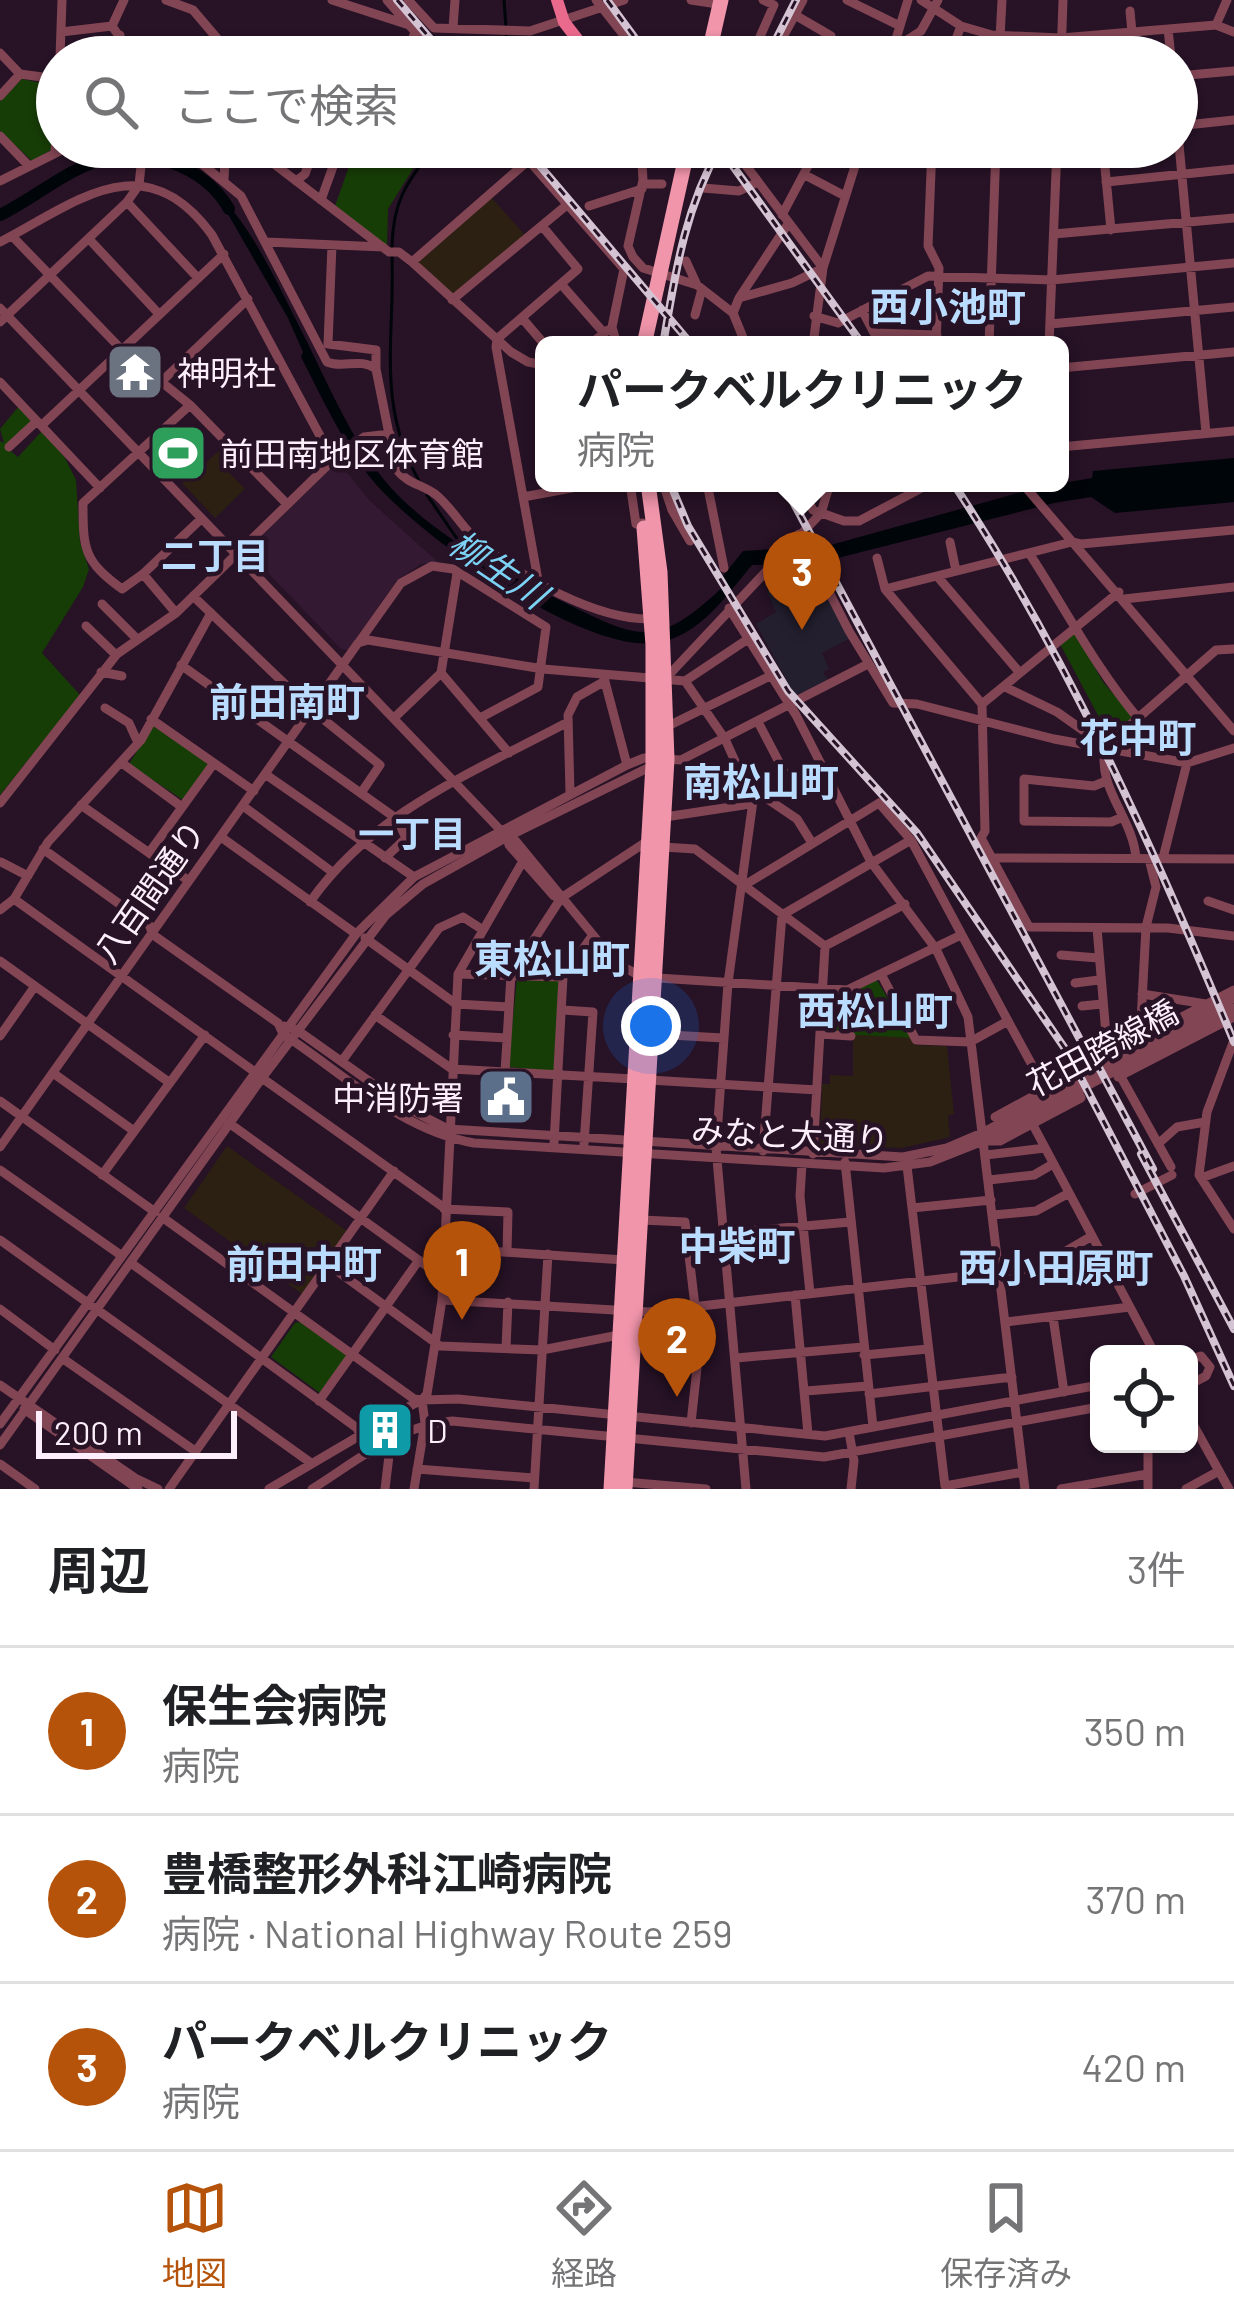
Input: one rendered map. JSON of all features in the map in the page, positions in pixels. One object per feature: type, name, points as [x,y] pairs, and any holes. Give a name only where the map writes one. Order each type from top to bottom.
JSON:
[{"type":"highway","points":[[709,36],[714,1]]},
{"type":"highway","points":[[641,336],[678,168]]},
{"type":"highway","points":[[622,1416],[620,1335],[628,1311],[624,1260],[638,1148],[656,843],[659,677],[643,523],[649,492]]},
{"type":"highway","points":[[650,492],[655,620]]},
{"type":"highway","points":[[656,843],[665,817],[658,761],[666,727],[659,677]]},
{"type":"highway","points":[[642,1080],[652,1034],[648,978]]},
{"type":"highway","points":[[620,1486],[628,1311],[641,1220],[638,1148]]},
{"type":"main road","points":[[557,0],[575,36]]},
{"type":"street","points":[[61,36],[62,0]]},
{"type":"street","points":[[114,36],[124,0]]},
{"type":"street","points":[[166,0],[189,4],[216,36]]},
{"type":"street","points":[[332,0],[412,28],[506,30],[543,29],[599,3],[624,0]]},
{"type":"street","points":[[387,0],[419,36]]},
{"type":"street","points":[[408,0],[434,28]]},
{"type":"street","points":[[453,28],[455,0]]},
{"type":"street","points":[[691,0],[714,1]]},
{"type":"street","points":[[760,36],[774,4],[763,0]]},
{"type":"street","points":[[784,36],[803,0]]},
{"type":"street","points":[[848,0],[900,26]]},
{"type":"street","points":[[897,36],[908,0]]},
{"type":"street","points":[[921,0],[976,34],[1000,36],[1002,0]]},
{"type":"street","points":[[1061,36],[1063,0]]},
{"type":"street","points":[[1216,25],[1227,0]]},
{"type":"street","points":[[599,3],[623,36]]},
{"type":"street","points":[[914,36],[935,5]]},
{"type":"street","points":[[1130,11],[1132,32]]},
{"type":"street","points":[[795,15],[831,36]]},
{"type":"street","points":[[1085,36],[1216,25],[1234,32]]},
{"type":"street","points":[[957,36],[961,26]]},
{"type":"street","points":[[410,36],[412,28]]},
{"type":"street","points":[[1168,29],[1169,36]]},
{"type":"street","points":[[61,32],[116,30]]},
{"type":"street","points":[[116,30],[121,36]]},
{"type":"street","points":[[0,52],[20,74],[36,76]]},
{"type":"street","points":[[1198,74],[1234,71]]},
{"type":"street","points":[[0,96],[20,74]]},
{"type":"street","points":[[1198,123],[1234,120]]},
{"type":"street","points":[[0,136],[28,165]]},
{"type":"street","points":[[0,181],[36,161]]},
{"type":"street","points":[[141,168],[127,202],[2,315],[394,718],[503,833],[554,896],[561,898]]},
{"type":"street","points":[[209,168],[241,196],[327,362],[363,362],[376,369]]},
{"type":"street","points":[[224,178],[225,168]]},
{"type":"street","points":[[280,168],[412,262],[520,358],[535,362]]},
{"type":"street","points":[[296,181],[307,168]]},
{"type":"street","points":[[321,200],[332,168]]},
{"type":"street","points":[[412,262],[520,168]]},
{"type":"street","points":[[536,168],[624,268],[608,330],[600,336]]},
{"type":"street","points":[[642,168],[642,187],[628,241],[633,257],[643,268],[699,287],[734,313],[743,336]]},
{"type":"street","points":[[748,168],[823,268]]},
{"type":"street","points":[[734,313],[808,168]]},
{"type":"street","points":[[813,336],[823,268],[854,168]]},
{"type":"street","points":[[931,168],[928,246],[938,275],[937,336]]},
{"type":"street","points":[[989,336],[995,168]]},
{"type":"street","points":[[1049,336],[1056,168]]},
{"type":"street","points":[[1104,168],[1111,230]]},
{"type":"street","points":[[1181,168],[1206,434]]},
{"type":"street","points":[[1106,182],[1234,169]]},
{"type":"street","points":[[805,175],[845,196]]},
{"type":"street","points":[[0,242],[94,191],[140,180],[182,202],[200,218],[224,254],[337,456]]},
{"type":"street","points":[[703,188],[739,191],[758,182]]},
{"type":"street","points":[[589,206],[662,184]]},
{"type":"street","points":[[127,202],[197,277]]},
{"type":"street","points":[[452,300],[568,204]]},
{"type":"street","points":[[1054,234],[1234,218]]},
{"type":"street","points":[[497,339],[578,268],[542,226]]},
{"type":"street","points":[[12,236],[122,350],[190,405],[287,504]]},
{"type":"street","points":[[89,238],[158,313]]},
{"type":"street","points":[[266,242],[390,250]]},
{"type":"street","points":[[332,245],[328,344],[376,350],[396,470],[406,482],[437,496],[477,542],[538,580],[596,609],[631,620],[655,620]]},
{"type":"street","points":[[9,447],[79,390],[224,254]]},
{"type":"street","points":[[686,261],[699,287],[695,315]]},
{"type":"street","points":[[814,316],[838,323],[928,276],[1052,280],[1234,262]]},
{"type":"street","points":[[739,298],[792,283],[823,268]]},
{"type":"street","points":[[561,284],[612,336]]},
{"type":"street","points":[[161,382],[248,299]]},
{"type":"street","points":[[1050,324],[1234,307]]},
{"type":"street","points":[[862,310],[874,333],[901,336]]},
{"type":"street","points":[[522,318],[537,336]]},
{"type":"street","points":[[497,339],[538,580]]},
{"type":"street","points":[[1069,367],[1234,352]]},
{"type":"street","points":[[0,382],[100,488]]},
{"type":"street","points":[[190,405],[83,503],[83,541],[92,567],[122,589],[201,519]]},
{"type":"street","points":[[1069,446],[1234,431]]},
{"type":"street","points":[[0,802],[116,655],[176,613],[337,456],[364,436],[390,434]]},
{"type":"street","points":[[523,497],[550,492]]},
{"type":"street","points":[[631,492],[636,524],[643,523]]},
{"type":"street","points":[[657,492],[690,541]]},
{"type":"street","points":[[708,492],[724,568]]},
{"type":"street","points":[[803,492],[813,510],[859,521],[915,492]]},
{"type":"street","points":[[659,677],[821,513],[827,492]]},
{"type":"street","points":[[896,492],[900,500]]},
{"type":"street","points":[[1029,492],[1234,731]]},
{"type":"street","points":[[885,590],[1072,542],[1234,530]]},
{"type":"street","points":[[800,534],[893,703],[917,704],[1054,739],[1187,763],[1233,751]]},
{"type":"street","points":[[950,542],[956,571]]},
{"type":"street","points":[[1029,553],[1106,680],[1137,717]]},
{"type":"street","points":[[877,558],[885,590],[982,704],[985,831],[981,838],[1029,927],[1146,927],[1234,936]]},
{"type":"street","name":"八百間通り","points":[[0,1147],[395,590],[411,574],[440,566],[458,573]]},
{"type":"street","points":[[394,718],[440,673],[458,573],[546,627],[538,687],[481,718]]},
{"type":"street","points":[[143,574],[176,613]]},
{"type":"street","points":[[937,576],[1020,673]]},
{"type":"street","points":[[982,704],[1121,595],[1234,587]]},
{"type":"street","points":[[193,596],[312,710],[380,765],[361,793]]},
{"type":"street","points":[[102,604],[136,638]]},
{"type":"street","points":[[729,608],[872,862],[936,949],[968,1017],[1025,1489]]},
{"type":"street","points":[[0,910],[14,899],[43,849],[138,743],[211,613]]},
{"type":"street","points":[[86,626],[116,655]]},
{"type":"street","points":[[358,643],[368,640],[604,677],[685,681],[748,639]]},
{"type":"street","points":[[1136,858],[1101,769],[1106,746],[1216,650],[1234,649]]},
{"type":"street","points":[[360,936],[423,884],[571,794],[627,765],[681,760],[868,664]]},
{"type":"street","points":[[181,665],[392,816],[406,838],[385,858]]},
{"type":"street","points":[[101,672],[122,676]]},
{"type":"street","points":[[440,673],[509,753]]},
{"type":"street","points":[[666,727],[770,676]]},
{"type":"street","points":[[571,794],[568,722],[577,697],[604,677]]},
{"type":"street","points":[[604,677],[627,765]]},
{"type":"street","points":[[685,681],[758,799],[797,819],[812,843]]},
{"type":"street","points":[[1005,686],[1057,712],[1106,746]]},
{"type":"street","points":[[105,708],[129,723],[138,743]]},
{"type":"street","points":[[151,719],[254,790]]},
{"type":"street","points":[[310,902],[332,871],[392,816],[568,722]]},
{"type":"street","points":[[758,722],[790,783]]},
{"type":"street","points":[[0,1445],[24,1404],[288,1031],[360,936],[414,877],[658,761]]},
{"type":"street","points":[[122,763],[182,807]]},
{"type":"street","points":[[149,853],[214,763]]},
{"type":"street","points":[[1163,858],[1187,763]]},
{"type":"street","points":[[665,817],[758,799],[822,767]]},
{"type":"street","points":[[265,774],[414,877]]},
{"type":"street","points":[[1106,781],[1094,786],[1024,779],[1024,821],[1111,822],[1123,817]]},
{"type":"street","points":[[746,1489],[717,1153],[728,983],[758,799]]},
{"type":"street","points":[[742,886],[879,803],[910,840],[1045,1089]]},
{"type":"street","points":[[81,805],[189,881]]},
{"type":"street","points":[[243,806],[332,871]]},
{"type":"street","points":[[503,833],[520,845],[624,969],[648,978],[847,990],[961,935]]},
{"type":"street","points":[[221,837],[456,1004],[509,1007]]},
{"type":"street","points":[[782,915],[910,840]]},
{"type":"street","points":[[505,1072],[512,975],[561,898],[656,843],[694,849],[824,946]]},
{"type":"street","points":[[43,849],[396,1113],[448,1134]]},
{"type":"street","points":[[993,858],[1234,860]]},
{"type":"street","points":[[1140,1039],[1146,927],[1156,887],[1149,859]]},
{"type":"street","points":[[269,1489],[427,1394],[442,1300],[458,974],[523,860]]},
{"type":"street","points":[[1,862],[28,876]]},
{"type":"street","points":[[14,899],[444,1208],[508,1212],[507,1252]]},
{"type":"street","points":[[1208,901],[1234,910]]},
{"type":"street","points":[[824,946],[904,904]]},
{"type":"street","points":[[763,1151],[782,915]]},
{"type":"street","points":[[342,1061],[442,925],[463,917],[483,930]]},
{"type":"street","points":[[1097,928],[1108,1057],[1206,1004]]},
{"type":"street","points":[[554,1143],[563,977],[592,936]]},
{"type":"street","points":[[813,1154],[824,946]]},
{"type":"street","points":[[1061,955],[1098,958]]},
{"type":"street","points":[[0,961],[170,1083]]},
{"type":"street","points":[[458,974],[563,977]]},
{"type":"street","points":[[881,974],[916,1040],[970,1042],[1008,1022]]},
{"type":"street","points":[[1075,983],[1099,980]]},
{"type":"street","points":[[0,1036],[5,1018],[34,986]]},
{"type":"street","points":[[1142,994],[1232,1004]]},
{"type":"street","points":[[1082,1006],[1102,1004]]},
{"type":"street","points":[[1135,1194],[1172,1171],[1120,1077],[1232,1004]]},
{"type":"street","name":"花田跨線橋","points":[[997,1125],[1232,1004]]},
{"type":"street","points":[[562,1010],[592,1012],[584,1145]]},
{"type":"street","points":[[375,1015],[452,1070],[817,1090]]},
{"type":"street","points":[[288,1031],[342,1061],[448,1134]]},
{"type":"street","points":[[652,1034],[723,1038]]},
{"type":"street","points":[[820,1034],[851,1036]]},
{"type":"street","points":[[102,1175],[205,1035]]},
{"type":"street","points":[[453,1035],[507,1038]]},
{"type":"street","points":[[1234,1040],[1205,1122],[1201,1178],[1234,1229]]},
{"type":"street","points":[[53,1073],[134,1131]]},
{"type":"street","points":[[159,1215],[229,1123],[258,1075]]},
{"type":"street","points":[[982,1137],[1000,1141],[1082,1098],[1070,1076],[997,1125]]},
{"type":"street","points":[[0,1101],[422,1400],[458,1399],[808,1434],[849,1432],[1090,1387]]},
{"type":"street","points":[[1157,1144],[1177,1127],[1205,1122]]},
{"type":"street","points":[[229,1123],[442,1277]]},
{"type":"street","name":"みなと大通り","points":[[717,1153],[813,1154],[907,1166],[954,1154],[997,1125]]},
{"type":"street","points":[[1033,1125],[1150,1345]]},
{"type":"street","name":"みなと大通り","points":[[448,1134],[802,1163],[903,1157],[982,1137]]},
{"type":"street","points":[[986,1155],[1045,1148]]},
{"type":"street","points":[[845,1161],[873,1427]]},
{"type":"street","points":[[802,1163],[800,1196],[810,1293]]},
{"type":"street","points":[[989,1180],[1034,1175],[1053,1164]]},
{"type":"street","points":[[907,1166],[945,1486],[982,1484],[1023,1472]]},
{"type":"street","points":[[1201,1178],[1234,1166]]},
{"type":"street","points":[[0,1170],[357,1428],[369,1454]]},
{"type":"street","points":[[170,1489],[394,1171]]},
{"type":"street","points":[[993,1215],[1036,1210],[1069,1193]]},
{"type":"street","points":[[912,1208],[991,1200]]},
{"type":"street","points":[[641,1220],[685,1222],[698,1368],[692,1424]]},
{"type":"street","points":[[724,1233],[850,1222]]},
{"type":"street","points":[[442,1300],[628,1311],[691,1306],[1036,1268],[1092,1236]]},
{"type":"street","points":[[0,1240],[311,1463]]},
{"type":"street","points":[[443,1248],[624,1260]]},
{"type":"street","points":[[418,1468],[534,1484],[548,1255]]},
{"type":"street","points":[[320,1401],[419,1260]]},
{"type":"street","points":[[329,1265],[440,1346],[542,1350],[620,1335]]},
{"type":"street","points":[[795,1295],[808,1434]]},
{"type":"street","points":[[506,1348],[508,1302]]},
{"type":"street","points":[[1006,1322],[1130,1307]]},
{"type":"street","points":[[0,1309],[195,1451]]},
{"type":"street","points":[[1053,1317],[1064,1392]]},
{"type":"street","points":[[736,1358],[928,1349]]},
{"type":"street","points":[[1198,1357],[1210,1367],[1198,1380]]},
{"type":"street","points":[[806,1391],[933,1386],[1012,1377]]},
{"type":"street","points":[[0,1385],[113,1479],[138,1489]]},
{"type":"street","points":[[414,1489],[425,1423],[422,1400]]},
{"type":"street","points":[[0,1424],[24,1404]]},
{"type":"street","points":[[24,1404],[158,1489]]},
{"type":"street","points":[[312,1489],[391,1438],[425,1423],[452,1420],[824,1457],[1090,1410]]},
{"type":"street","points":[[849,1432],[851,1489]]},
{"type":"street","points":[[1198,1434],[1229,1489]]},
{"type":"street","points":[[385,1489],[391,1438]]},
{"type":"street","points":[[1148,1453],[1148,1489]]},
{"type":"street","points":[[0,1464],[34,1489]]},
{"type":"street","points":[[1186,1489],[1219,1471]]},
{"type":"street","points":[[1060,1489],[1148,1474]]},
{"type":"street","points":[[620,1486],[706,1489]]},
{"type":"shaded area","points":[[214,190],[261,252],[351,431],[392,489],[428,522],[492,565],[629,630],[664,629],[682,620],[727,583],[723,576],[743,551],[827,546],[1022,492],[1069,492],[1069,482],[1092,478],[1093,471],[1234,458],[1234,502],[1115,513],[1091,497],[818,563],[752,565],[710,614],[685,633],[655,643],[623,641],[585,629],[501,584],[391,500],[369,476],[332,418],[301,357],[288,318]]},
{"type":"shaded area","points":[[491,197],[526,236],[454,296],[416,261]]},
{"type":"shaded area","points":[[226,445],[230,450],[218,461],[245,489],[215,518],[182,483]]},
{"type":"shaded area","points":[[338,461],[369,500],[438,562],[421,564],[397,580],[348,650],[341,649],[247,551]]},
{"type":"shaded area","points":[[778,567],[814,569],[849,639],[822,653],[828,681],[795,696],[756,624],[776,612],[767,592],[774,583],[766,576]]},
{"type":"shaded area","points":[[853,1034],[947,1046],[954,1114],[948,1116],[950,1137],[902,1148],[820,1145],[822,1084],[830,1084],[830,1075],[853,1076]]},
{"type":"shaded area","points":[[227,1146],[347,1231],[302,1294],[184,1208]]},
{"type":"green space","points":[[22,79],[36,82],[36,159],[32,161],[0,131],[0,101]]},
{"type":"green space","points":[[349,168],[414,168],[388,209],[387,247],[335,206]]},
{"type":"green space","points":[[19,406],[33,421],[7,448],[18,457],[42,431],[65,458],[76,480],[80,542],[89,569],[42,653],[80,695],[0,795],[0,441],[4,443],[0,429]]},
{"type":"green space","points":[[1075,632],[1103,682],[1133,717],[1109,736],[1060,644]]},
{"type":"green space","points":[[153,726],[207,762],[183,800],[129,764]]},
{"type":"green space","points":[[517,979],[559,980],[554,1071],[508,1067]]},
{"type":"green space","points":[[877,980],[911,1038],[827,1033],[825,996],[847,995]]},
{"type":"green space","points":[[300,1322],[347,1355],[320,1393],[271,1357]]},
{"type":"waterway","points":[[504,0],[507,36]]},
{"type":"waterway","name":"柳生川","points":[[0,215],[81,168]]},
{"type":"waterway","name":"柳生川","points":[[183,168],[205,181],[229,209]]},
{"type":"waterway","points":[[392,247],[403,193],[419,168]]},
{"type":"waterway","points":[[392,256],[392,397],[397,425],[419,481]]},
{"type":"waterway","points":[[427,495],[462,546]]},
{"type":"railway","points":[[397,0],[428,36]]},
{"type":"railway","points":[[607,0],[634,36]]},
{"type":"railway","points":[[778,36],[796,0]]},
{"type":"railway","points":[[542,168],[684,336]]},
{"type":"railway","points":[[665,336],[689,219],[710,168]]},
{"type":"railway","points":[[734,168],[856,336]]},
{"type":"railway","points":[[674,492],[688,526],[788,691],[917,833],[1068,1053],[1184,1276],[1234,1386]]},
{"type":"railway","points":[[788,492],[1093,1064]]},
{"type":"railway","points":[[959,492],[1034,617],[1107,755],[1234,1042]]},
{"type":"railway","points":[[1088,1047],[1153,1169]]},
{"type":"railway","points":[[1141,1154],[1234,1329]]},
{"type":"place","name":"神明社","points":[[135,372]]},
{"type":"place","name":"前田南地区体育館","points":[[178,453]]},
{"type":"place","name":"パークベルクリニック","points":[[802,630]]},
{"type":"place","name":"中消防署","points":[[506,1097]]},
{"type":"place","name":"保生会病院","points":[[462,1320]]},
{"type":"place","name":"豊橋整形外科江崎病院","points":[[677,1397]]},
{"type":"place","name":"D","points":[[385,1430]]},
{"type":"district","name":"西小池町","points":[[948,305]]},
{"type":"district","name":"二丁目","points":[[215,554]]},
{"type":"district","name":"前田南町","points":[[287,700]]},
{"type":"district","name":"花中町","points":[[1138,736]]},
{"type":"district","name":"南松山町","points":[[761,780]]},
{"type":"district","name":"一丁目","points":[[412,832]]},
{"type":"district","name":"東松山町","points":[[552,957]]},
{"type":"district","name":"西松山町","points":[[875,1009]]},
{"type":"district","name":"中柴町","points":[[737,1244]]},
{"type":"district","name":"前田中町","points":[[304,1262]]},
{"type":"district","name":"西小田原町","points":[[1056,1266]]}]
